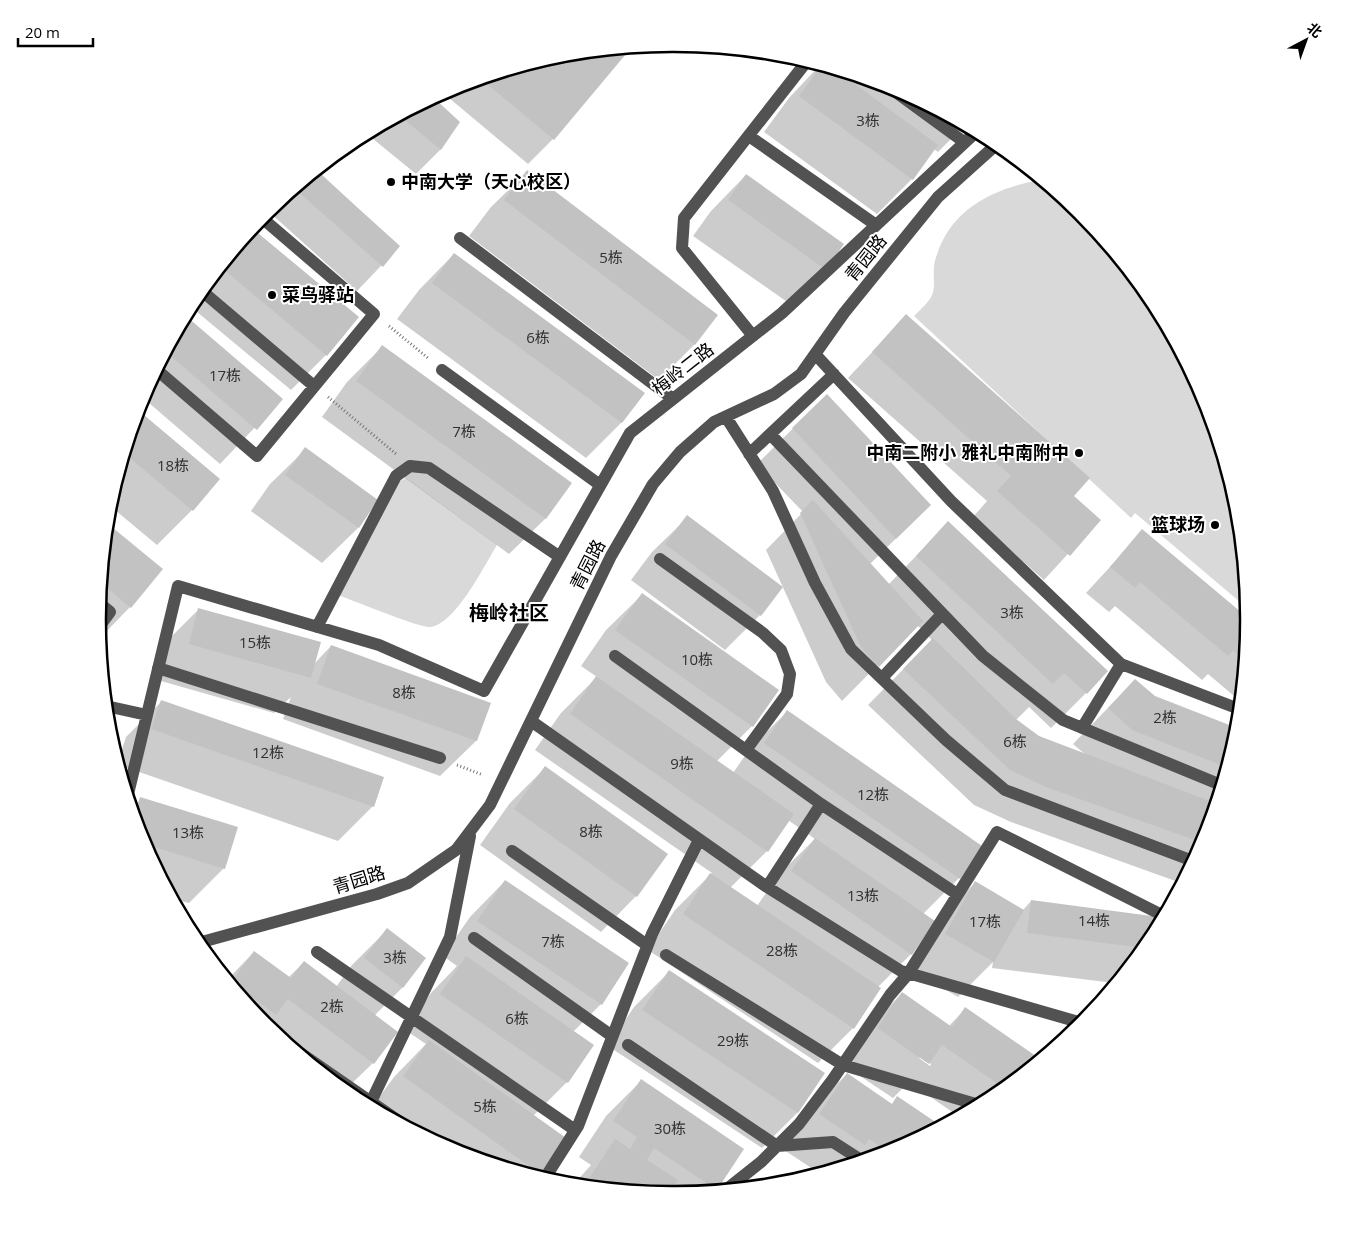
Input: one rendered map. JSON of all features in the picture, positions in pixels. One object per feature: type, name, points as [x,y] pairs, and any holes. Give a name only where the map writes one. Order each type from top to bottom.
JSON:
[{"type":"street","points":[[753,336],[682,248],[684,218],[803,68]]},
{"type":"street","points":[[918,108],[964,142]]},
{"type":"street","points":[[749,136],[876,225]]},
{"type":"street","name":"梅岭二路","points":[[317,627],[378,646],[484,691],[630,433],[782,313],[970,137]]},
{"type":"street","name":"青园路","points":[[207,941],[377,894],[408,883],[456,850],[490,805],[611,556],[653,484],[680,452],[714,422],[789,386],[801,374],[844,313],[938,197],[991,150]]},
{"type":"street","points":[[162,374],[257,456],[374,314],[268,223]]},
{"type":"street","points":[[460,238],[673,399]]},
{"type":"street","points":[[208,296],[314,386]]},
{"type":"street","points":[[815,354],[951,501],[1121,664],[1233,708]]},
{"type":"street","points":[[442,370],[600,485]]},
{"type":"street","points":[[749,454],[772,435],[834,374]]},
{"type":"street","points":[[726,417],[773,492],[815,583],[851,649],[946,740],[1005,790],[1186,858]]},
{"type":"street","points":[[772,435],[983,656],[1063,720],[1215,782]]},
{"type":"street","points":[[131,782],[178,586],[317,627],[396,476],[410,466],[429,468],[560,558]]},
{"type":"street","points":[[660,559],[763,633],[781,650],[790,674],[787,694],[746,750]]},
{"type":"street","points":[[882,678],[942,614]]},
{"type":"street","points":[[615,656],[821,804],[957,894]]},
{"type":"street","points":[[1082,728],[1121,664]]},
{"type":"street","points":[[158,668],[440,758]]},
{"type":"street","points":[[113,708],[147,715]]},
{"type":"street","points":[[531,721],[767,887],[901,971],[1073,1021]]},
{"type":"street","points":[[767,887],[821,804]]},
{"type":"street","points":[[736,1182],[761,1162],[799,1124],[843,1065],[890,995],[908,974],[997,832],[1157,913]]},
{"type":"street","points":[[372,1099],[450,937],[470,833]]},
{"type":"street","points":[[549,1172],[575,1130],[647,945],[699,840]]},
{"type":"street","points":[[512,851],[647,945]]},
{"type":"street","points":[[474,938],[612,1036]]},
{"type":"street","points":[[317,952],[575,1130]]},
{"type":"street","points":[[666,955],[843,1065],[969,1102]]},
{"type":"street","points":[[628,1045],[777,1146],[833,1142],[854,1155]]},
{"type":"path","points":[[374,314],[442,370]]},
{"type":"path","points":[[314,386],[410,466]]},
{"type":"path","points":[[440,758],[501,782]]},
{"type":"shaded area","points":[[1032,181],[1074,218],[1122,274],[1164,336],[1196,402],[1220,472],[1229,508],[1235,545],[1239,601],[1135,513],[1131,518],[914,316],[932,295],[935,261],[949,229],[972,206],[1017,185]]},
{"type":"shaded area","points":[[406,478],[497,545],[477,580],[459,606],[440,624],[430,627],[400,619],[338,595],[398,482]]},
{"type":"building","points":[[625,55],[554,140],[487,84],[562,63]]},
{"type":"building","points":[[817,71],[853,82],[938,145],[913,180],[799,96]]},
{"type":"building","points":[[440,103],[460,122],[441,150],[405,120]]},
{"type":"building","points":[[527,170],[718,315],[695,345],[504,200]]},
{"type":"building","points":[[746,174],[844,244],[826,270],[728,200]]},
{"type":"building","points":[[322,175],[400,246],[383,267],[299,193]]},
{"type":"building","points":[[258,233],[359,317],[327,356],[226,271]]},
{"type":"building","points":[[454,253],[645,393],[622,423],[432,283]]},
{"type":"building","points":[[906,314],[1090,478],[1074,496],[1101,520],[1070,556],[997,491],[1011,476],[872,352]]},
{"type":"building","points":[[192,321],[283,399],[257,430],[171,356]]},
{"type":"building","points":[[382,345],[572,483],[546,519],[356,381]]},
{"type":"building","points":[[827,394],[931,505],[896,539],[792,428]]},
{"type":"building","points":[[145,416],[220,479],[193,511],[130,458]]},
{"type":"building","points":[[305,447],[378,500],[359,528],[285,475]]},
{"type":"building","points":[[813,500],[923,621],[879,667],[861,647],[800,513]]},
{"type":"building","points":[[687,515],[783,587],[761,616],[665,544]]},
{"type":"building","points":[[948,521],[1108,671],[1087,694],[1064,673],[1053,684],[916,556]]},
{"type":"building","points":[[114,528],[163,569],[131,608],[108,589]]},
{"type":"building","points":[[1142,529],[1240,611],[1238,655],[1233,650],[1228,656],[1140,582],[1135,588],[1110,567]]},
{"type":"building","points":[[642,593],[779,690],[753,727],[615,630]]},
{"type":"building","points":[[198,608],[321,642],[311,678],[189,644]]},
{"type":"building","points":[[933,638],[1016,719],[1039,736],[1209,801],[1194,840],[1046,787],[1010,770],[903,669]]},
{"type":"building","points":[[331,645],[491,703],[477,741],[317,684]]},
{"type":"building","points":[[596,676],[794,814],[768,852],[570,714]]},
{"type":"building","points":[[1135,679],[1155,696],[1230,725],[1220,765],[1132,730],[1108,708]]},
{"type":"building","points":[[161,700],[384,777],[374,807],[151,729]]},
{"type":"building","points":[[787,710],[982,846],[960,879],[764,743]]},
{"type":"building","points":[[545,766],[668,854],[637,897],[514,809]]},
{"type":"building","points":[[140,797],[238,827],[225,869],[155,847],[138,804]]},
{"type":"building","points":[[815,838],[935,921],[912,955],[791,871]]},
{"type":"building","points":[[710,873],[881,988],[854,1029],[683,914]]},
{"type":"building","points":[[505,880],[629,963],[602,1005],[477,921]]},
{"type":"building","points":[[975,881],[1024,910],[994,962],[945,934]]},
{"type":"building","points":[[1031,900],[1155,916],[1135,947],[1027,933]]},
{"type":"building","points":[[387,928],[426,958],[403,988],[364,958]]},
{"type":"building","points":[[254,951],[291,978],[304,961],[398,1032],[374,1064],[288,999],[276,1015],[249,995],[235,977]]},
{"type":"building","points":[[466,956],[594,1045],[568,1083],[440,994]]},
{"type":"building","points":[[669,970],[825,1073],[798,1113],[642,1010]]},
{"type":"building","points":[[902,992],[952,1027],[965,1007],[1034,1055],[997,1083],[942,1045],[929,1064],[877,1028]]},
{"type":"building","points":[[429,1040],[566,1138],[543,1170],[530,1167],[403,1076]]},
{"type":"building","points":[[847,1073],[892,1104],[897,1096],[935,1121],[880,1146],[869,1139],[865,1145],[819,1114]]},
{"type":"building","points":[[641,1079],[744,1149],[722,1183],[708,1184],[654,1148],[647,1160],[678,1180],[674,1186],[588,1179],[615,1139],[630,1149],[637,1137],[613,1121]]},
{"type":"place","name":"中南大学（天心校区）","points":[[391,182]]},
{"type":"place","name":"菜鸟驿站","points":[[272,295]]},
{"type":"place","name":"中南二附小 雅礼中南附中","points":[[1079,453]]},
{"type":"place","name":"篮球场","points":[[1215,525]]},
{"type":"district","name":"梅岭社区","points":[[509,613]]}]
